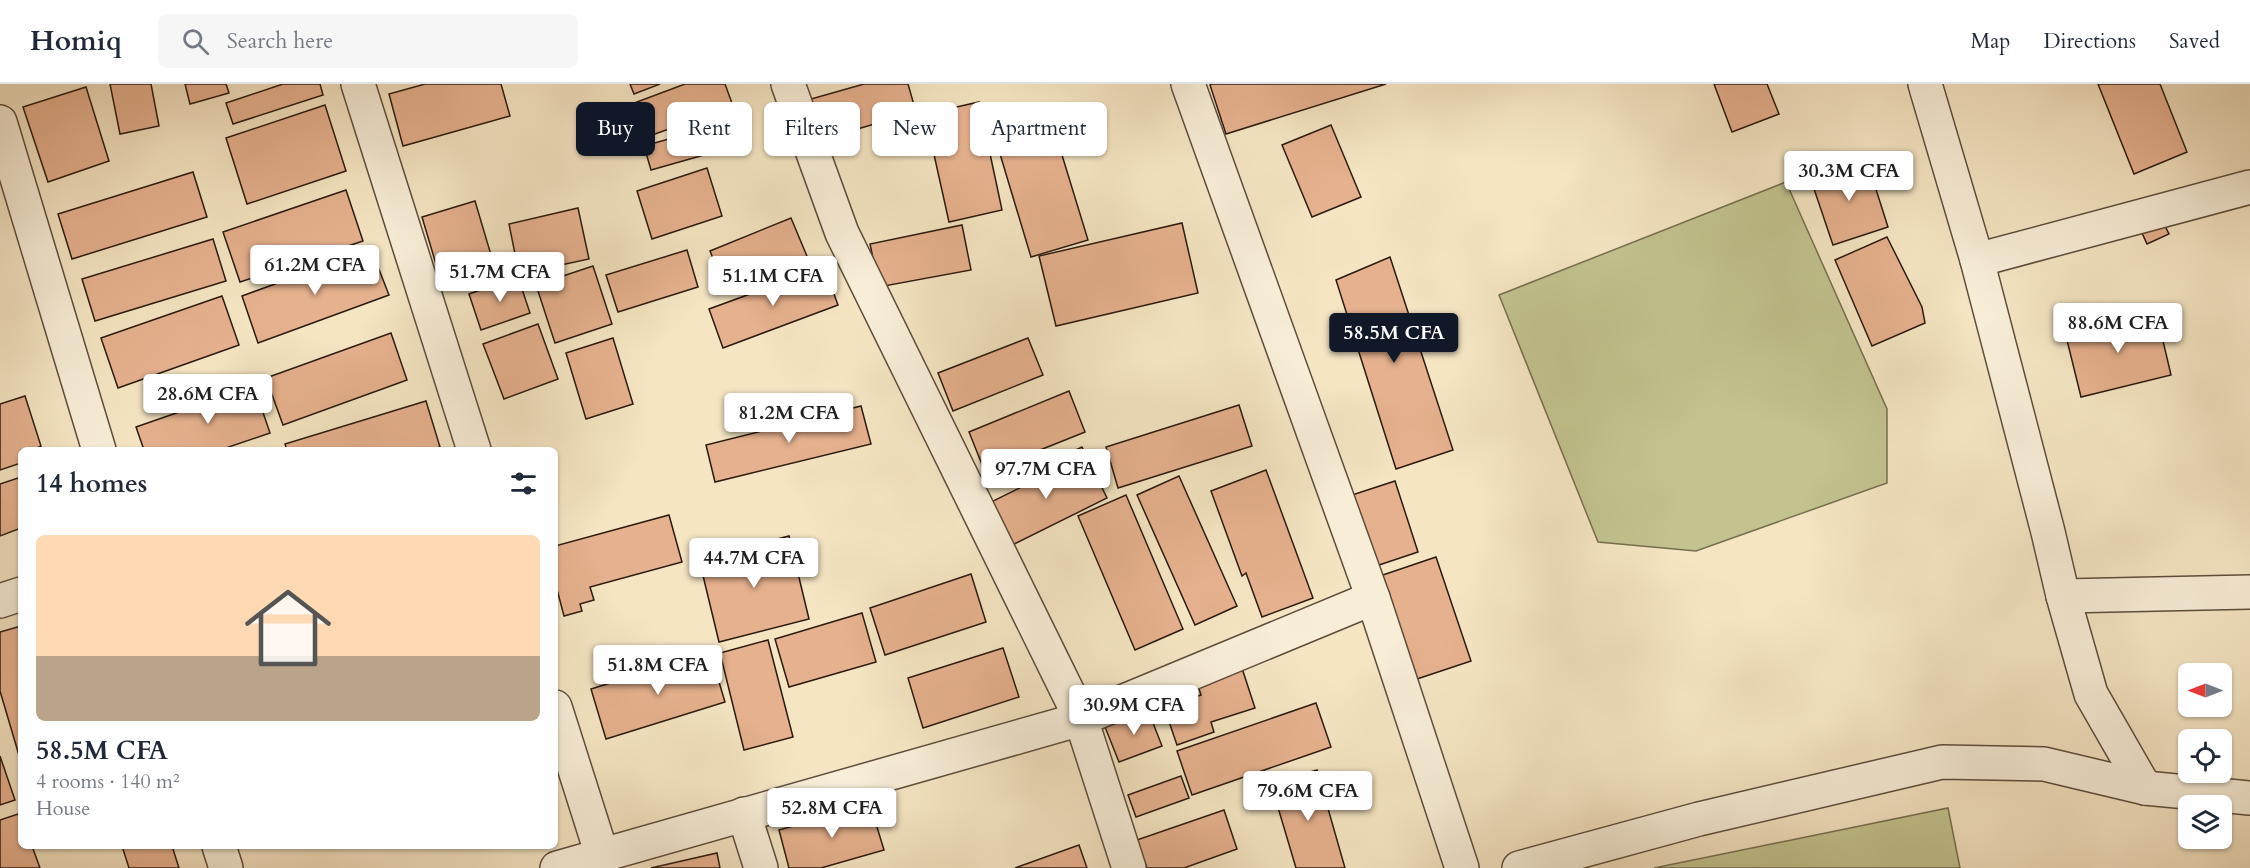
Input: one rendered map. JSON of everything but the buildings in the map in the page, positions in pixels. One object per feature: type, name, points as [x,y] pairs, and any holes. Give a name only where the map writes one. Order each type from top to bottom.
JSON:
[{"type":"street","points":[[358,84],[473,447]]},
{"type":"street","points":[[788,84],[842,233],[1081,719],[1129,868]]},
{"type":"street","points":[[1188,84],[1373,598],[1462,868]]},
{"type":"street","points":[[1925,84],[1977,260],[2063,596],[2091,694],[2145,788]]},
{"type":"street","points":[[0,122],[10,189],[98,447]]},
{"type":"street","points":[[1977,260],[2250,187]]},
{"type":"street","points":[[2063,596],[2250,592]]},
{"type":"street","points":[[0,601],[18,595]]},
{"type":"street","points":[[557,868],[1081,719],[1373,598]]},
{"type":"street","points":[[558,716],[602,855]]},
{"type":"street","points":[[1519,868],[1699,819],[1942,762],[2044,764],[2145,788],[2250,798]]},
{"type":"street","points":[[744,814],[761,868]]},
{"type":"street","points":[[220,849],[226,868]]},
{"type":"green space","points":[[1786,182],[1887,409],[1887,483],[1696,551],[1598,542],[1499,295]]},
{"type":"green space","points":[[1948,808],[1960,868],[1654,868]]}]
